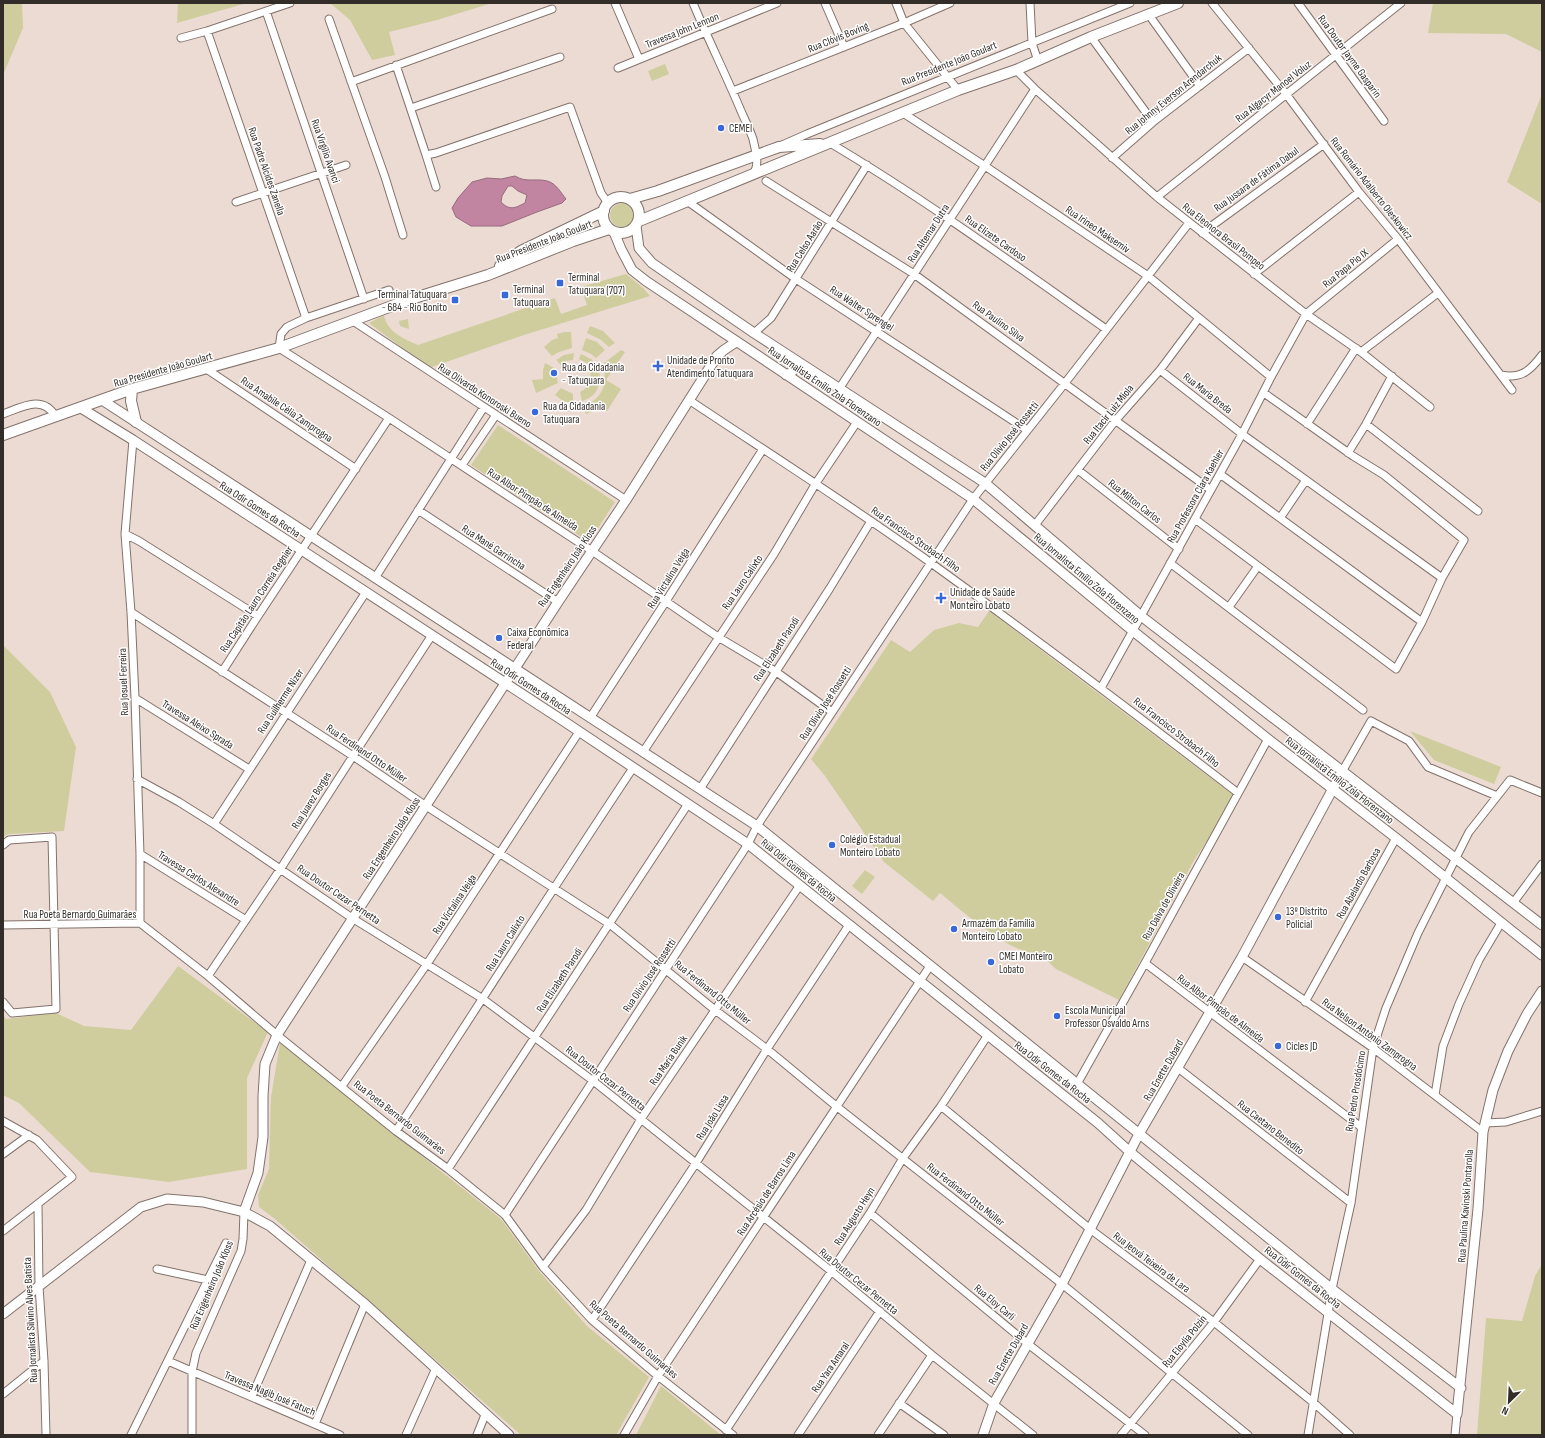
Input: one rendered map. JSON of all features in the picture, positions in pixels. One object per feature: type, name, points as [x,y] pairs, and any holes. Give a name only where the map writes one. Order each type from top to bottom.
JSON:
[{"type":"main road","name":"Rua Presidente João Goulart","points":[[3,435],[132,389],[279,348],[408,300],[488,275],[573,241],[612,231],[626,233],[638,224],[687,201],[958,90],[1016,70],[1091,37],[1178,3]]},
{"type":"main road","name":"Rua Presidente João Goulart","points":[[488,275],[521,251],[606,207],[618,197],[630,199],[658,191],[779,147],[830,143]]},
{"type":"main road","points":[[630,199],[638,208],[640,215],[638,224]]},
{"type":"main road","name":"Rua Presidente João Goulart","points":[[606,207],[604,221],[612,231]]},
{"type":"main road","points":[[132,389],[131,401],[136,422]]},
{"type":"street","points":[[181,38],[207,31],[290,3]]},
{"type":"street","points":[[615,3],[639,59]]},
{"type":"street","points":[[694,3],[733,91],[752,139],[756,155],[756,170],[750,176]]},
{"type":"street","name":"Travessa John Lennon","points":[[618,68],[777,3]]},
{"type":"street","points":[[825,3],[844,46]]},
{"type":"street","points":[[896,3],[904,23],[958,90]]},
{"type":"street","name":"Rua Clóvis Boving","points":[[733,91],[904,23],[950,3]]},
{"type":"street","points":[[1030,3],[1032,43],[1038,61]]},
{"type":"street","name":"Rua Presidente João Goulart","points":[[779,147],[807,134],[1130,3]]},
{"type":"street","name":"Rua Romário Adalberto Oleskowicz","points":[[1212,3],[1286,94],[1359,192],[1398,239],[1512,390]]},
{"type":"street","name":"Rua Doutor Jayme Gasparin","points":[[1298,3],[1384,121]]},
{"type":"street","name":"Rua Algacyr Manoel Voluz","points":[[1157,197],[1402,3]]},
{"type":"street","points":[[351,82],[552,9]]},
{"type":"street","name":"Rua Virgílio Avanci","points":[[266,11],[364,299]]},
{"type":"street","points":[[1149,15],[1200,86]]},
{"type":"street","points":[[329,19],[385,177],[403,234]]},
{"type":"street","name":"Rua Padre Alcides Zanella","points":[[207,31],[306,318]]},
{"type":"street","points":[[1091,37],[1153,122]]},
{"type":"street","name":"Rua Johnny Everson Arendarchuk","points":[[1112,158],[1153,122],[1249,48]]},
{"type":"street","points":[[411,108],[560,57]]},
{"type":"street","points":[[396,66],[436,187]]},
{"type":"street","name":"Rua Eleonora Brasil Pompeo","points":[[1016,70],[1035,89],[1157,197],[1254,274],[1306,314],[1358,350],[1430,407]]},
{"type":"street","name":"Rua Altemar Dutra","points":[[840,389],[1035,89]]},
{"type":"street","points":[[426,155],[436,153],[570,107],[606,207]]},
{"type":"street","name":"Rua Irineo Maksemiv","points":[[903,113],[985,166],[1148,276],[1271,377]]},
{"type":"street","name":"Rua Elizete Cardoso","points":[[830,143],[867,165],[950,220],[1106,329]]},
{"type":"street","name":"Rua Jussara de Fátima Dabul","points":[[1202,233],[1324,144]]},
{"type":"street","points":[[236,202],[346,165]]},
{"type":"street","name":"Rua Celso Aarão","points":[[754,333],[771,318],[867,165]]},
{"type":"street","name":"Rua Paulino Silva","points":[[766,181],[914,274],[1211,490]]},
{"type":"street","points":[[1254,274],[1359,192]]},
{"type":"street","name":"Rua Walter Sprengel","points":[[687,201],[796,279],[1027,430]]},
{"type":"street","name":"Rua Olivio José Rossetti","points":[[505,1215],[748,844],[757,826],[973,499],[1189,223]]},
{"type":"street","name":"Rua Jornalista Emílio Zola Florenzano","points":[[638,224],[639,248],[652,263],[754,333],[985,483],[1141,616],[1343,770],[1455,859],[1542,925]]},
{"type":"street","name":"Rua Jornalista Emílio Zola Florenzano","points":[[612,231],[632,270],[657,289],[973,499],[1133,631],[1542,955]]},
{"type":"street","name":"Rua Papa Pio IX","points":[[1306,314],[1398,239]]},
{"type":"street","points":[[279,348],[282,334],[287,328],[306,318],[389,290]]},
{"type":"street","points":[[1307,424],[1358,350],[1438,293]]},
{"type":"street","name":"Rua Professora Clara Kaehler","points":[[1101,688],[1179,549],[1306,314]]},
{"type":"street","name":"Rua Itacir Luiz Miola","points":[[1035,525],[1115,421],[1160,370],[1199,318]]},
{"type":"street","name":"Rua Olivardo Konoroski Bueno","points":[[353,321],[626,500]]},
{"type":"street","name":"Rua Engenheiro João Kloss","points":[[192,1435],[192,1372],[196,1353],[241,1251],[244,1212],[258,1173],[263,1137],[262,1096],[264,1064],[277,1035],[558,602],[626,500],[717,356],[736,342]]},
{"type":"street","name":"Rua Albor Pimpão de Almeida","points":[[279,348],[462,465],[718,637],[775,671],[832,712]]},
{"type":"street","points":[[1500,375],[1511,377],[1524,373],[1532,368],[1542,355]]},
{"type":"street","points":[[786,375],[796,367],[795,360]]},
{"type":"street","name":"Rua Amabile Célia Zamprogna","points":[[206,368],[356,468]]},
{"type":"street","name":"Rua Maria Breda","points":[[1160,370],[1242,434],[1442,578]]},
{"type":"street","points":[[1348,453],[1366,424],[1392,376]]},
{"type":"street","points":[[1195,519],[1396,669],[1422,622],[1442,578],[1464,540],[1384,475],[1348,453],[1264,393]]},
{"type":"street","name":"Rua Odir Gomes da Rocha","points":[[102,400],[757,826],[1332,1289],[1461,1388]]},
{"type":"street","name":"Rua Francisco Strobach Filho","points":[[689,400],[931,562],[1101,688],[1238,793]]},
{"type":"street","points":[[3,414],[30,404],[38,404],[48,406],[56,417]]},
{"type":"street","points":[[375,578],[484,407]]},
{"type":"street","name":"Rua Odir Gomes da Rocha","points":[[81,408],[133,440],[366,592],[748,844],[1098,1123],[1130,1152],[1260,1259],[1457,1414]]},
{"type":"street","points":[[462,465],[496,415]]},
{"type":"street","name":"Rua Capitão Lauro Correia Regnier","points":[[222,672],[301,550],[390,418]]},
{"type":"street","name":"Rua Lauro Calixto","points":[[643,752],[774,554],[816,484],[857,422]]},
{"type":"street","points":[[1366,424],[1478,511]]},
{"type":"street","name":"Rua Josuel Ferreira","points":[[133,440],[125,534],[131,612],[135,698],[140,854],[140,923]]},
{"type":"street","name":"Rua Victalina Veiga","points":[[590,718],[763,449]]},
{"type":"street","name":"Rua Milton Carlos","points":[[1078,470],[1179,549]]},
{"type":"street","points":[[1220,474],[1422,622]]},
{"type":"street","points":[[1280,518],[1306,480]]},
{"type":"street","name":"Rua Mané Garrincha","points":[[418,510],[558,602]]},
{"type":"street","name":"Rua Elizabeth Parodi","points":[[700,789],[830,588],[871,521]]},
{"type":"street","points":[[125,534],[139,541],[258,616]]},
{"type":"street","points":[[1170,563],[1363,710]]},
{"type":"street","points":[[1228,607],[1258,566]]},
{"type":"street","name":"Rua Guilherme Nizer","points":[[214,824],[366,592]]},
{"type":"street","name":"Rua Ferdinand Otto Müller","points":[[131,612],[426,806],[609,923],[667,969],[715,1010],[767,1049],[836,1106],[1062,1284],[1248,1435]]},
{"type":"street","name":"Rua Juarez Borges","points":[[208,976],[281,868],[352,756],[432,636]]},
{"type":"street","name":"Travessa Aleixo Sprada","points":[[135,698],[249,769]]},
{"type":"street","name":"Rua Enette Dubard","points":[[983,1435],[994,1403],[1062,1284],[1139,1134],[1242,957],[1371,720],[1409,741],[1428,767],[1497,796]]},
{"type":"street","name":"Rua Victalina Veiga","points":[[342,1086],[427,964],[580,732]]},
{"type":"street","name":"Rua Dalva de Oliveira","points":[[1077,1084],[1268,739]]},
{"type":"street","name":"Rua Lauro Calixto","points":[[396,1131],[633,768]]},
{"type":"street","name":"Rua Doutor Cezar Pernetta","points":[[137,779],[179,802],[214,824],[281,868],[352,918],[483,999],[592,1080],[1033,1435]]},
{"type":"street","name":"Rua Pedro Prosdócimo","points":[[1308,1435],[1332,1289],[1351,1203],[1373,1048],[1386,1008],[1418,933],[1468,832],[1510,780],[1542,793]]},
{"type":"street","name":"Rua Elizabeth Parodi","points":[[448,1168],[688,804]]},
{"type":"street","points":[[3,845],[9,840],[52,837],[56,1009],[12,1013],[3,1002]]},
{"type":"street","name":"Rua Abelardo Barbosa","points":[[1305,1002],[1396,838]]},
{"type":"street","name":"Travessa Carlos Alexandre","points":[[140,854],[246,920]]},
{"type":"street","points":[[1513,903],[1542,864]]},
{"type":"street","name":"Rua Maria Bunik","points":[[543,1267],[586,1210],[641,1120],[800,885]]},
{"type":"street","name":"Rua Poeta Bernardo Guimarães","points":[[3,925],[140,923],[208,976],[277,1035],[396,1131],[448,1168],[505,1215],[543,1267],[592,1320],[658,1376],[733,1435]]},
{"type":"street","points":[[1434,1095],[1443,1046],[1479,960],[1501,923]]},
{"type":"street","name":"Rua João Lissa","points":[[592,1320],[696,1163],[767,1049],[850,925]]},
{"type":"street","name":"Rua Nelson Antônio Zamprogna","points":[[1242,957],[1373,1048],[1434,1095],[1484,1127]]},
{"type":"street","name":"Rua Albor Pimpão de Almeida","points":[[1145,963],[1361,1127]]},
{"type":"street","name":"Rua Arcésio de Barros Lima","points":[[624,1435],[658,1376],[930,966]]},
{"type":"street","name":"Rua Paulina Kavinski Pontarolla","points":[[1455,1435],[1461,1388],[1478,1209],[1484,1127],[1493,1090],[1508,1051],[1527,1014],[1542,990]]},
{"type":"street","name":"Rua Augusto Heyn","points":[[726,1430],[870,1213],[903,1158],[941,1106],[988,1035]]},
{"type":"street","name":"Rua Caetano Benedito","points":[[1178,1068],[1351,1203]]},
{"type":"street","name":"Rua Jeová Teixeira de Lara","points":[[941,1106],[1090,1229],[1214,1322],[1314,1403],[1350,1435]]},
{"type":"street","points":[[1484,1127],[1542,1111]]},
{"type":"street","points":[[3,1121],[37,1140],[72,1177],[3,1231]]},
{"type":"street","points":[[3,1154],[29,1135]]},
{"type":"street","points":[[3,1314],[141,1207],[167,1199],[203,1202],[244,1212],[270,1226],[365,1304],[509,1435]]},
{"type":"street","name":"Rua Jornalista Silvino Alves Batista","points":[[38,1205],[39,1286],[44,1360],[46,1435]]},
{"type":"street","name":"Rua Eloy Carli","points":[[870,1213],[1028,1344],[1145,1435]]},
{"type":"street","name":"Rua Engenheiro João Kloss","points":[[131,1435],[226,1243]]},
{"type":"street","name":"Rua Eloylia Polzin","points":[[1121,1435],[1214,1322],[1260,1259]]},
{"type":"street","points":[[252,1396],[311,1260]]},
{"type":"street","points":[[157,1269],[208,1280]]},
{"type":"street","points":[[315,1424],[365,1304]]},
{"type":"street","name":"Rua Yara Amaral","points":[[798,1435],[880,1312]]},
{"type":"street","points":[[878,1435],[932,1355]]},
{"type":"street","points":[[3,1394],[44,1360]]},
{"type":"street","points":[[168,1361],[192,1372]]},
{"type":"street","points":[[406,1435],[436,1368]]},
{"type":"street","name":"Travessa Nagib José Fatuch","points":[[192,1372],[252,1396],[340,1435]]},
{"type":"street","points":[[899,1403],[944,1435]]},
{"type":"street","points":[[477,1435],[486,1415]]},
{"type":"shaded area","points":[[3,3],[22,3],[23,28],[3,75]]},
{"type":"shaded area","points":[[178,3],[247,3],[177,23]]},
{"type":"shaded area","points":[[330,3],[492,3],[437,20],[389,32],[395,55],[372,60],[350,20]]},
{"type":"shaded area","points":[[1433,3],[1542,3],[1542,52],[1506,34],[1428,33]]},
{"type":"shaded area","points":[[665,64],[669,74],[652,81],[648,71]]},
{"type":"shaded area","points":[[1542,94],[1542,204],[1507,182]]},
{"type":"shaded area","points":[[515,176],[527,180],[547,181],[556,186],[566,199],[562,203],[502,226],[471,226],[456,217],[452,208],[458,198],[472,182],[487,178],[501,179]],"holes":[[[508,186],[512,186],[518,191],[527,195],[525,203],[510,208],[501,202],[502,196]]]},
{"type":"shaded area","points":[[622,203],[631,206],[634,215],[631,224],[622,227],[613,224],[610,215],[613,206]]},
{"type":"shaded area","points":[[626,274],[650,296],[524,335],[429,368],[369,323],[384,315],[392,330],[418,345],[555,298],[561,314],[587,305],[581,287]]},
{"type":"shaded area","points":[[408,319],[409,329],[400,326],[399,321]]},
{"type":"shaded area","points":[[590,326],[603,331],[615,343],[609,347],[601,340],[587,333]]},
{"type":"shaded area","points":[[571,332],[572,348],[552,356],[544,347],[552,340],[558,338],[557,334]]},
{"type":"shaded area","points":[[586,338],[597,342],[605,350],[596,358],[582,350]]},
{"type":"shaded area","points":[[621,350],[625,352],[606,380],[621,389],[607,411],[600,408],[586,414],[583,406],[595,399],[602,390],[605,378],[603,364]]},
{"type":"shaded area","points":[[574,353],[573,360],[566,361],[561,365],[556,360],[564,355]]},
{"type":"shaded area","points":[[581,354],[593,360],[588,364],[579,359]]},
{"type":"shaded area","points":[[545,363],[558,370],[556,375],[558,383],[536,393],[532,380],[543,379]]},
{"type":"shaded area","points":[[598,368],[600,378],[598,388],[592,396],[582,401],[580,392],[586,388],[589,383],[591,378],[590,371]]},
{"type":"shaded area","points":[[561,388],[573,394],[573,403],[563,401],[555,395]]},
{"type":"shaded area","points":[[498,425],[615,502],[589,542],[471,465]]},
{"type":"shaded area","points":[[989,611],[1236,797],[1193,862],[1119,1000],[1056,969],[1040,954],[1028,952],[1001,940],[987,931],[940,893],[933,901],[884,862],[825,776],[811,759],[891,640],[910,652],[934,630],[959,623],[978,627]]},
{"type":"shaded area","points":[[3,645],[50,692],[76,747],[64,831],[8,834],[3,837]]},
{"type":"shaded area","points":[[1410,731],[1501,767],[1494,784],[1434,760]]},
{"type":"shaded area","points":[[865,870],[875,877],[862,894],[852,886]]},
{"type":"shaded area","points":[[178,966],[268,1032],[247,1078],[247,1169],[169,1182],[90,1172],[19,1103],[3,1095],[3,1015],[6,1019],[56,1013],[84,1026],[131,1030]]},
{"type":"shaded area","points":[[280,1043],[501,1219],[539,1271],[587,1326],[649,1377],[616,1435],[521,1435],[275,1219],[259,1207],[258,1195],[269,1169],[271,1097]]},
{"type":"shaded area","points":[[1542,1264],[1542,1435],[1477,1435],[1486,1318],[1522,1321],[1535,1276]]},
{"type":"shaded area","points":[[661,1386],[721,1435],[636,1435]]},
{"type":"place","name":"CEMEI","points":[[721,128]]},
{"type":"place","name":"Terminal Tatuquara (707)","points":[[560,283]]},
{"type":"place","name":"Terminal Tatuquara","points":[[505,295]]},
{"type":"place","name":"Terminal Tatuquara - 684 - Rio Bonito","points":[[455,300]]},
{"type":"place","name":"Unidade de Pronto Atendimento Tatuquara","points":[[658,366]]},
{"type":"place","name":"Rua da Cidadania - Tatuquara","points":[[554,373]]},
{"type":"place","name":"Rua da Cidadania Tatuquara","points":[[535,412]]},
{"type":"place","name":"Unidade de Saúde Monteiro Lobato","points":[[941,598]]},
{"type":"place","name":"Caixa Econômica Federal","points":[[499,638]]},
{"type":"place","name":"Colégio Estadual Monteiro Lobato","points":[[832,845]]},
{"type":"place","name":"13º Distrito Policial","points":[[1278,917]]},
{"type":"place","name":"Armazém da Família Monteiro Lobato","points":[[954,929]]},
{"type":"place","name":"CMEI Monteiro Lobato","points":[[991,962]]},
{"type":"place","name":"Escola Municipal Professor Osvaldo Arns","points":[[1057,1016]]},
{"type":"place","name":"Cicles JD","points":[[1278,1046]]}]
